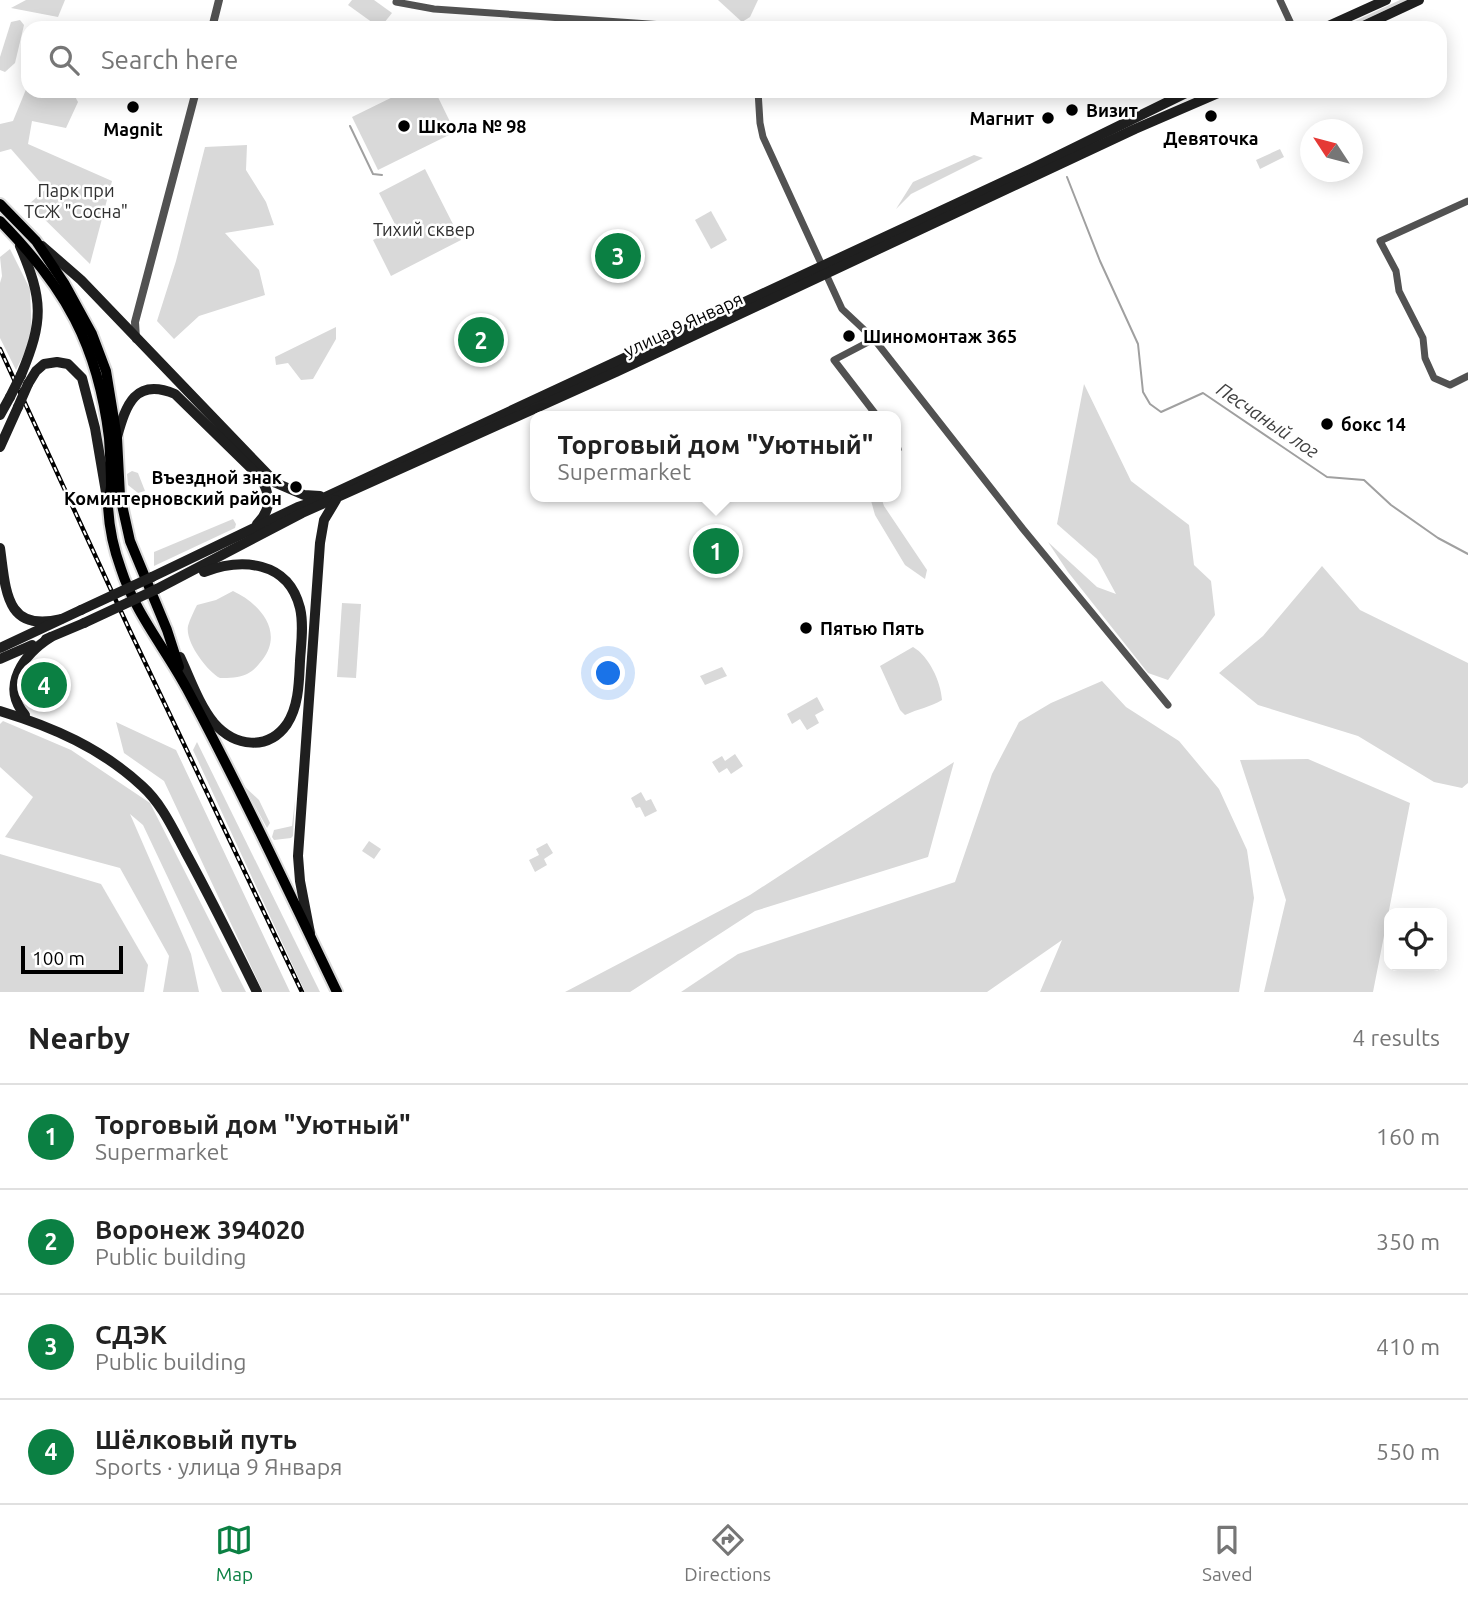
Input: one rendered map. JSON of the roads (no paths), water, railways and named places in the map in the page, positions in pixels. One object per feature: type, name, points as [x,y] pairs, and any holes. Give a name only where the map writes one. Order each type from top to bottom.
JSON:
[{"type":"highway","points":[[0,204],[36,241],[75,301],[92,334],[106,371],[117,438],[120,496],[130,541],[186,687]]},
{"type":"highway","points":[[0,221],[54,281],[85,338],[98,374],[109,438],[111,485],[108,507],[121,570],[140,613],[186,687],[337,992]]},
{"type":"main road","points":[[1340,21],[1386,0]]},
{"type":"main road","points":[[1374,21],[1419,0]]},
{"type":"main road","name":"улица 9 Января","points":[[162,587],[335,496],[894,237],[1176,98]]},
{"type":"main road","name":"улица 9 Января","points":[[894,237],[1207,98]]},
{"type":"main road","points":[[0,415],[36,339],[38,309],[34,278],[17,239]]},
{"type":"main road","points":[[36,241],[81,280],[276,483],[304,495],[335,496],[324,520],[320,543],[298,856],[311,937]]},
{"type":"main road","points":[[0,447],[36,371],[44,364],[68,364],[82,378],[95,428],[108,507]]},
{"type":"main road","points":[[117,438],[125,409],[136,396],[148,388],[163,389],[175,394],[260,477],[266,488],[270,502],[266,515],[246,533]]},
{"type":"main road","name":"улица 9 Января","points":[[61,619],[298,507],[335,496]]},
{"type":"main road","points":[[0,548],[6,595],[19,615],[29,621],[44,624],[61,619]]},
{"type":"main road","points":[[0,659],[162,587],[222,565],[260,565],[271,570],[289,586],[300,609],[300,668],[293,713],[279,734],[270,740],[248,743],[222,731],[207,713],[166,630]]},
{"type":"main road","points":[[0,648],[61,619]]},
{"type":"main road","points":[[51,637],[17,661],[9,671],[5,689],[7,698],[17,710],[93,749],[122,769],[143,787],[161,808],[214,901],[257,992]]},
{"type":"main road","points":[[0,711],[53,729]]},
{"type":"street","points":[[214,21],[219,0]]},
{"type":"street","points":[[1280,0],[1290,21]]},
{"type":"street","points":[[396,2],[434,9],[606,21]]},
{"type":"street","points":[[137,340],[134,329],[194,98]]},
{"type":"street","points":[[758,98],[763,137],[842,309],[874,339],[1023,529],[1168,705]]},
{"type":"street","points":[[1468,201],[1380,241],[1396,271],[1399,292],[1423,338],[1425,358],[1434,379],[1450,385],[1468,376]]},
{"type":"street","points":[[118,320],[131,318],[138,313]]},
{"type":"street","points":[[873,411],[834,360],[874,339]]},
{"type":"waterway","points":[[350,126],[373,174],[382,175]]},
{"type":"waterway","name":"Песчаный лог","points":[[1067,177],[1100,261],[1138,344],[1143,392],[1150,404],[1161,412],[1203,393],[1327,477],[1364,480],[1391,505],[1438,538],[1468,554]]},
{"type":"railway","points":[[0,349],[130,631],[302,992]]},
{"type":"place","name":"Magnit","points":[[133,107]]},
{"type":"place","name":"Визит","points":[[1072,110]]},
{"type":"place","name":"Девяточка","points":[[1211,116]]},
{"type":"place","name":"Магнит","points":[[1048,118]]},
{"type":"place","name":"Школа № 98","points":[[404,126]]},
{"type":"place","name":"СДЭК","points":[[618,256]]},
{"type":"place","name":"Шиномонтаж 365","points":[[849,336]]},
{"type":"place","name":"Воронеж 394020","points":[[481,340]]},
{"type":"place","name":"бокс 14","points":[[1327,424]]},
{"type":"place","name":"Въездной знак Коминтерновский район","points":[[296,487]]},
{"type":"place","name":"Торговый дом \"Уютный\"","points":[[716,551]]},
{"type":"place","name":"Пятью Пять","points":[[806,628]]},
{"type":"place","name":"Шёлковый путь","points":[[44,685]]},
{"type":"park label","name":"Парк при ТСЖ \"Сосна\"","points":[[76,200]]},
{"type":"park label","name":"Тихий сквер","points":[[424,229]]}]
